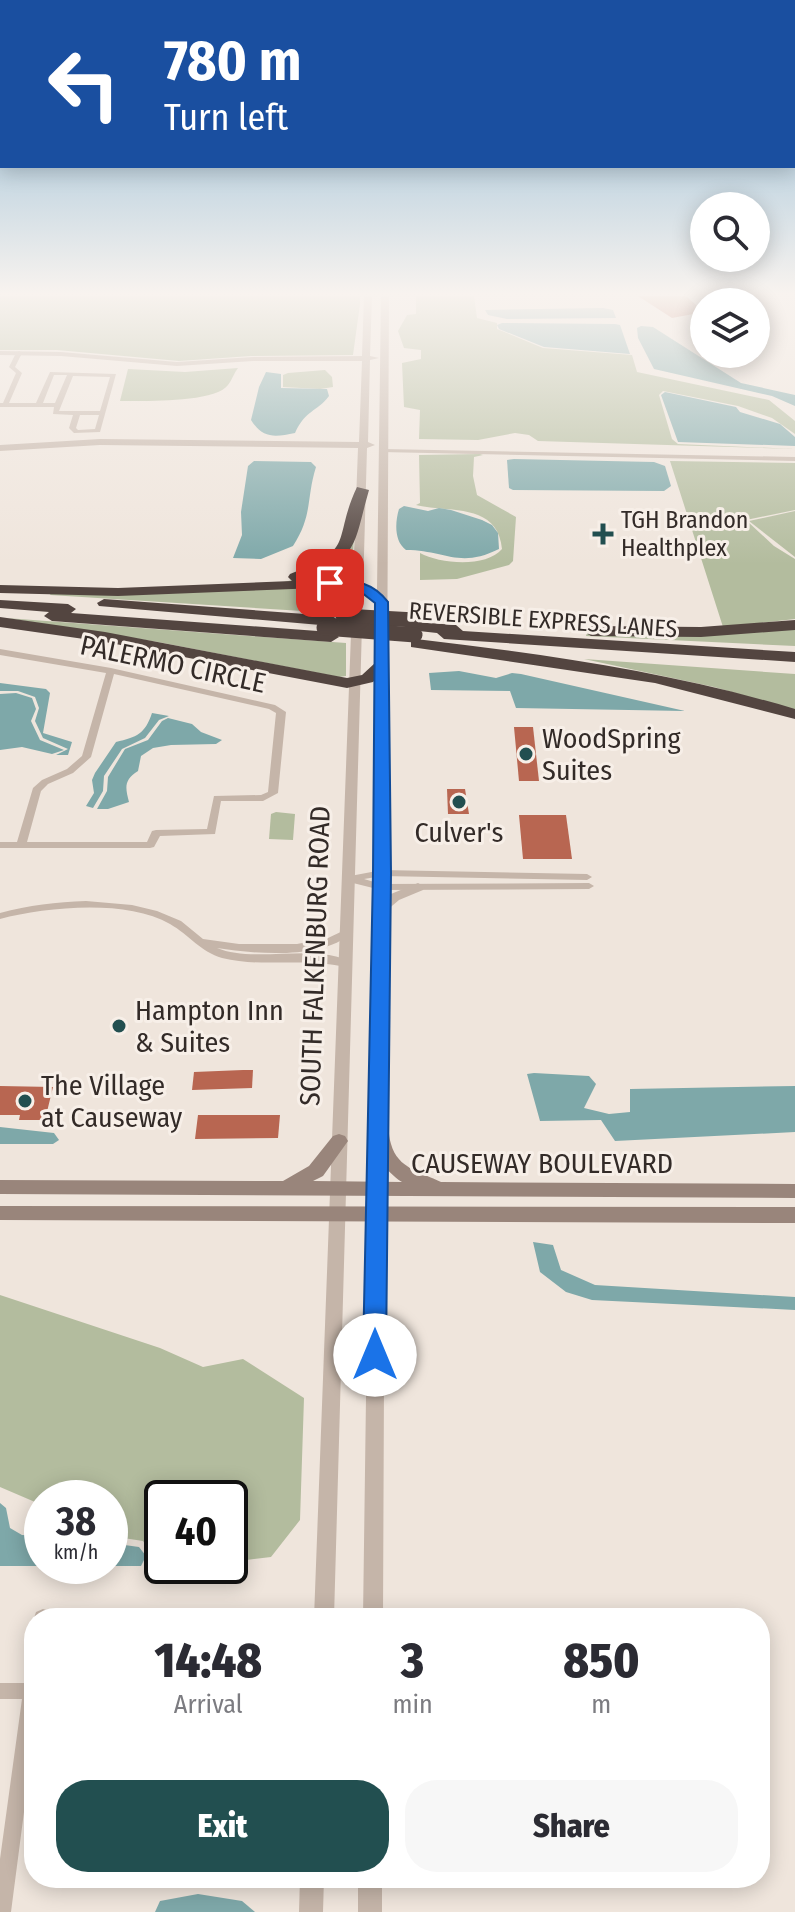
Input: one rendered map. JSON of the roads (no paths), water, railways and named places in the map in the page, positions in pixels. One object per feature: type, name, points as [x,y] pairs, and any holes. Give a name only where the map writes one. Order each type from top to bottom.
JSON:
[{"type":"highway","points":[[256,585],[304,575],[338,557],[349,541],[362,490]]},
{"type":"highway","points":[[0,592],[360,585],[372,591],[382,602]]},
{"type":"highway","points":[[0,592],[330,625],[795,657]]},
{"type":"highway","points":[[0,604],[223,621],[795,651]]},
{"type":"highway","points":[[0,613],[330,625]]},
{"type":"highway","points":[[0,622],[105,637],[355,684],[370,678],[381,666]]},
{"type":"highway","points":[[415,631],[665,633],[795,625]]},
{"type":"highway","points":[[415,631],[795,671]]},
{"type":"highway","points":[[415,631],[697,686],[795,714]]},
{"type":"highway","name":"REVERSIBLE EXPRESS LANES","points":[[415,631],[795,664]]},
{"type":"main road","points":[[378,1117],[382,1148],[393,1168],[409,1178],[459,1191]]},
{"type":"main road","points":[[279,1189],[315,1172],[339,1141]]},
{"type":"main road","name":"CAUSEWAY BOULEVARD","points":[[0,1187],[795,1191]]},
{"type":"main road","name":"CAUSEWAY BOULEVARD","points":[[0,1213],[795,1215]]},
{"type":"street","points":[[13,385],[3,405],[58,405]]},
{"type":"street","points":[[39,405],[47,385]]},
{"type":"street","points":[[66,385],[55,413],[103,413]]},
{"type":"street","points":[[77,413],[72,428],[76,432],[98,431],[111,385]]},
{"type":"street","name":"SOUTH FALKENBURG ROAD","points":[[324,1608],[365,385]]},
{"type":"street","points":[[373,1608],[375,1190],[382,880],[384,385]]},
{"type":"street","points":[[0,451],[383,448],[795,456]]},
{"type":"street","name":"PALERMO CIRCLE","points":[[0,652],[111,671],[272,707],[281,712],[273,793],[263,798],[217,798],[211,832],[156,833],[150,845],[0,845]]},
{"type":"street","points":[[21,845],[36,790],[45,782],[70,771],[86,757],[111,671]]},
{"type":"street","points":[[349,879],[588,882],[418,887],[382,880]]},
{"type":"street","points":[[381,908],[394,897],[418,887]]},
{"type":"street","points":[[0,916],[38,907],[134,909],[174,921],[208,948],[234,956],[321,957],[345,963]]},
{"type":"street","points":[[196,940],[236,947],[312,947],[334,942],[347,933]]},
{"type":"street","points":[[0,1691],[24,1691]]},
{"type":"street","points":[[2,1912],[24,1744]]},
{"type":"street","points":[[311,1912],[312,1888]]},
{"type":"street","points":[[370,1888],[370,1912]]},
{"type":"water","points":[[281,385],[281,388],[327,389],[329,396],[303,419],[295,433],[270,435],[260,431],[251,420],[259,387]]},
{"type":"water","points":[[725,385],[751,385],[795,395],[795,406],[772,396]]},
{"type":"water","points":[[665,392],[736,407],[740,412],[780,424],[795,437],[795,446],[678,442],[661,395]]},
{"type":"water","points":[[507,460],[654,462],[665,466],[671,486],[664,491],[513,490],[509,488]]},
{"type":"water","points":[[254,461],[311,462],[316,467],[306,516],[293,546],[261,559],[233,558],[242,535],[241,512],[248,466]]},
{"type":"water","points":[[404,506],[428,511],[439,508],[451,510],[482,520],[492,525],[498,533],[499,549],[473,558],[406,550],[399,542],[396,531],[399,509]]},
{"type":"water","points":[[459,671],[496,678],[512,673],[521,674],[685,711],[516,708],[510,691],[431,690],[429,673]]},
{"type":"water","points":[[0,683],[46,689],[50,693],[43,733],[72,742],[68,755],[56,755],[68,749],[43,738],[35,721],[39,708],[35,697],[18,691],[0,691]]},
{"type":"water","points":[[16,693],[32,698],[36,709],[31,721],[40,740],[64,750],[52,754],[22,747],[0,750],[0,694]]},
{"type":"water","points":[[152,713],[169,716],[159,720],[145,738],[122,749],[104,776],[103,791],[93,808],[86,806],[94,793],[92,780],[95,773],[116,742],[139,734]]},
{"type":"water","points":[[168,718],[192,724],[201,732],[222,740],[216,744],[153,748],[141,756],[138,771],[128,781],[129,802],[97,809],[107,791],[108,777],[125,749],[148,740],[162,721]]},
{"type":"water","points":[[527,1074],[589,1076],[596,1084],[584,1108],[609,1114],[630,1112],[630,1089],[795,1086],[795,1132],[615,1141],[601,1120],[540,1121]]},
{"type":"water","points":[[0,1127],[54,1133],[59,1140],[53,1144],[0,1144]]},
{"type":"water","points":[[533,1242],[553,1245],[561,1270],[595,1285],[795,1297],[795,1310],[592,1300],[566,1292],[540,1272]]},
{"type":"water","points":[[0,1503],[6,1508],[10,1528],[24,1535],[24,1566],[0,1566]]},
{"type":"water","points":[[128,1545],[139,1547],[144,1553],[141,1566],[128,1566]]},
{"type":"water","points":[[198,1894],[242,1901],[255,1912],[155,1912],[160,1901]]},
{"type":"place","name":"TGH Brandon Healthplex","points":[[603,534]]},
{"type":"place","name":"WoodSpring Suites","points":[[526,754]]},
{"type":"place","name":"Culver's","points":[[459,802]]},
{"type":"place","name":"Hampton Inn & Suites","points":[[119,1026]]},
{"type":"place","name":"The Village at Causeway","points":[[25,1101]]}]
